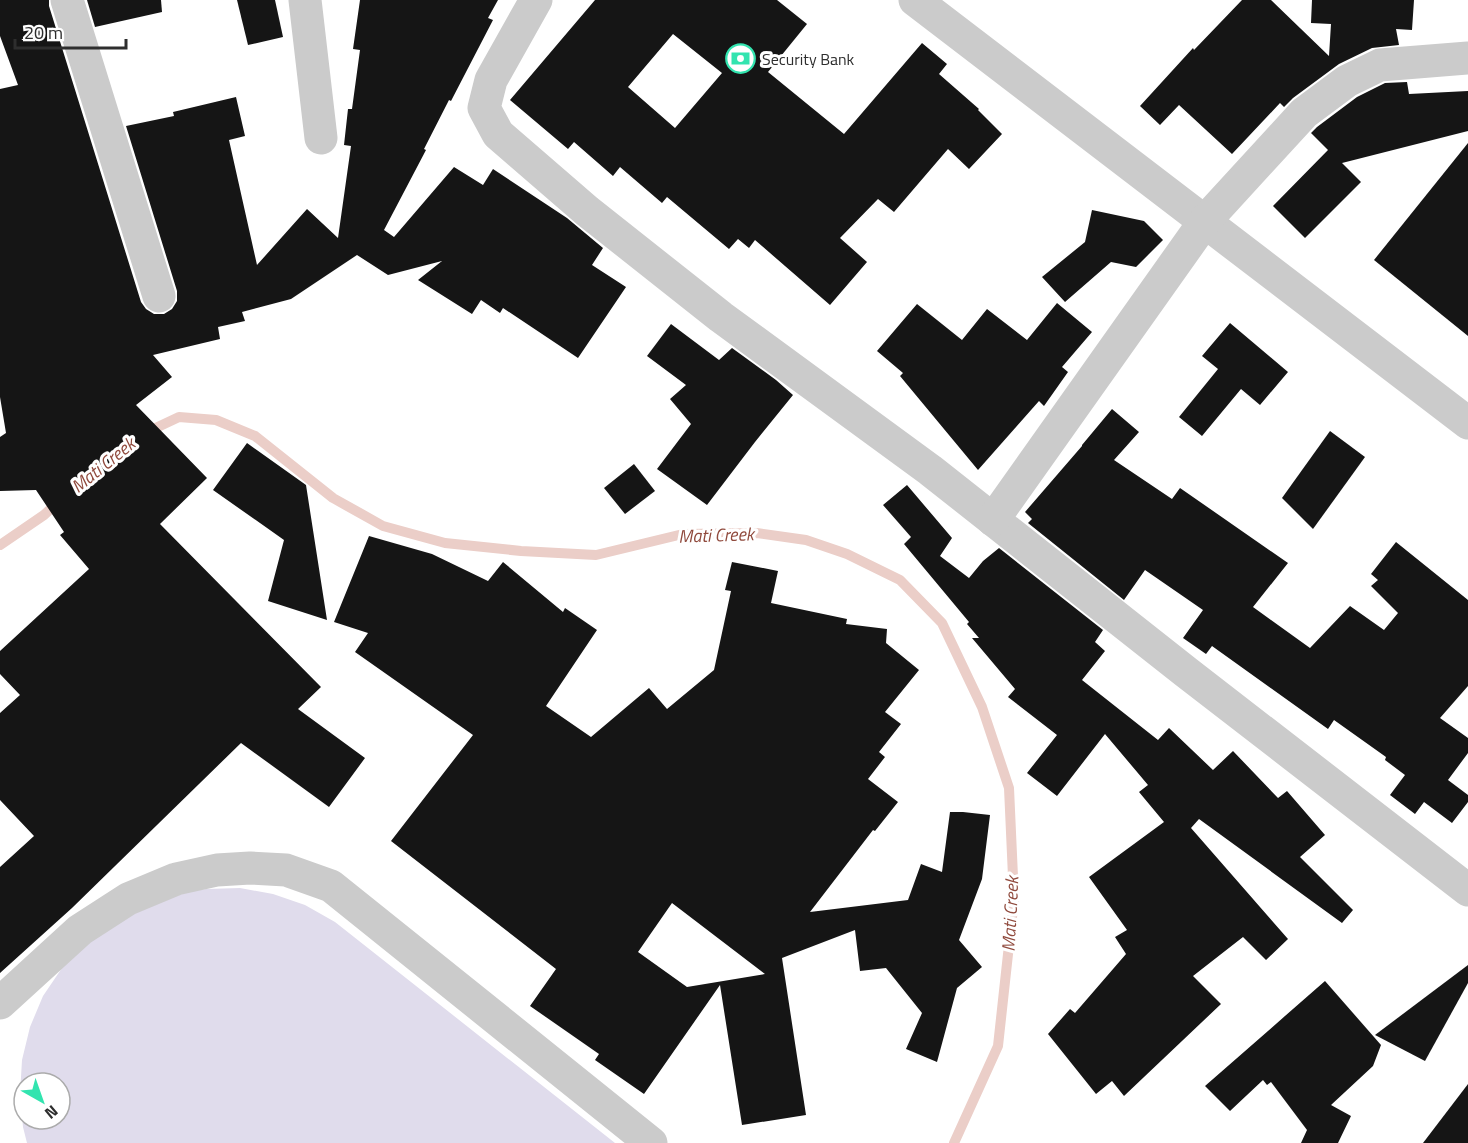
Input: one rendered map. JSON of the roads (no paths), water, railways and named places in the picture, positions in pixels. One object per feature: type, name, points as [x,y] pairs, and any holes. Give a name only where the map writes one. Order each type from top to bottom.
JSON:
[{"type":"street","points":[[68,0],[159,296]]},
{"type":"street","points":[[305,0],[321,138]]},
{"type":"street","points":[[536,0],[491,80],[484,108],[498,134],[587,212],[722,317],[930,470],[1468,890]]},
{"type":"street","points":[[915,0],[1468,423]]},
{"type":"street","points":[[993,520],[1205,221],[1304,113],[1347,81],[1380,64],[1468,58]]},
{"type":"street","points":[[0,1003],[80,930],[128,899],[176,879],[217,870],[250,868],[286,870],[331,886],[651,1143]]},
{"type":"waterway","name":"Mati Creek","points":[[145,433],[179,417],[216,420],[255,436],[333,498],[383,526],[445,543],[521,551],[596,555],[683,534],[757,533],[806,540],[847,554],[900,580],[942,623],[982,707],[1009,788],[1014,899],[998,1046],[954,1143]]},
{"type":"waterway","name":"Mati Creek","points":[[0,545],[44,515],[60,500]]},
{"type":"place","name":"Security Bank","points":[[741,59]]}]
